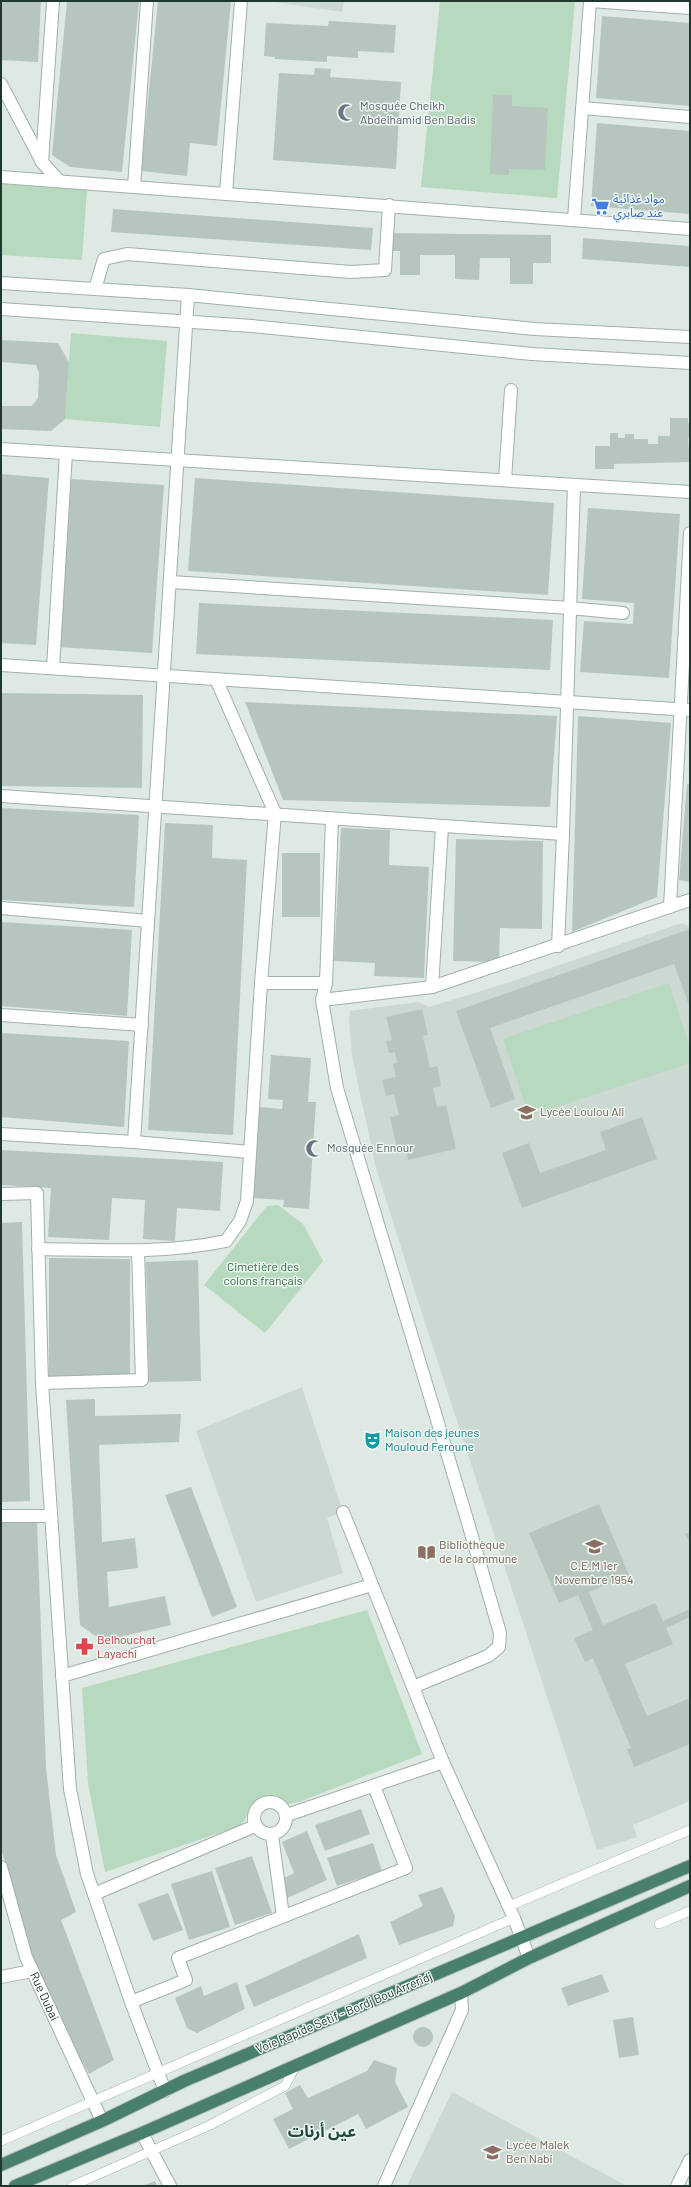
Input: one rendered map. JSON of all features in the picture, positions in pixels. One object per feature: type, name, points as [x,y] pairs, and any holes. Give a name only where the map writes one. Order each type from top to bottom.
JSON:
[{"type":"highway","name":"Voie Rapide Setif - Bordj Bou Arreridj","points":[[1,2165],[102,2121],[184,2081],[690,1866]]},
{"type":"highway","points":[[15,2186],[461,1993],[529,1958],[690,1886]]},
{"type":"street","points":[[42,162],[54,1]]},
{"type":"street","points":[[134,187],[147,1]]},
{"type":"street","points":[[226,194],[241,1]]},
{"type":"street","points":[[574,219],[590,1],[690,8]]},
{"type":"street","points":[[1,84],[42,162],[59,181]]},
{"type":"street","points":[[582,108],[690,116]]},
{"type":"street","points":[[1,177],[389,205],[690,229]]},
{"type":"street","points":[[95,289],[104,259],[127,254],[351,272],[385,270],[389,205]]},
{"type":"street","points":[[1,283],[188,295],[535,329],[690,337]]},
{"type":"street","points":[[134,1142],[171,582],[188,295]]},
{"type":"street","points":[[1,309],[252,326],[524,354],[690,363]]},
{"type":"street","points":[[505,480],[511,390]]},
{"type":"street","points":[[1,449],[690,492]]},
{"type":"street","points":[[53,668],[66,453]]},
{"type":"street","points":[[558,946],[574,485]]},
{"type":"street","points":[[670,907],[685,709],[690,533]]},
{"type":"street","points":[[171,582],[570,608],[623,613]]},
{"type":"street","points":[[1,665],[685,709]]},
{"type":"street","points":[[38,1249],[138,1251],[193,1248],[226,1242],[240,1221],[247,1201],[261,983],[275,813],[216,679]]},
{"type":"street","points":[[1,796],[275,813],[332,819],[563,834]]},
{"type":"street","points":[[332,819],[326,983],[322,1000],[337,1088],[462,1500],[500,1633],[499,1647],[488,1656],[413,1687]]},
{"type":"street","points":[[432,987],[442,827]]},
{"type":"street","points":[[322,1000],[432,987],[558,946],[690,900]]},
{"type":"street","points":[[1,908],[148,922]]},
{"type":"street","points":[[261,983],[326,983]]},
{"type":"street","points":[[1,1014],[142,1025]]},
{"type":"street","points":[[1,1134],[134,1142],[250,1152]]},
{"type":"street","points":[[1,1194],[37,1193],[42,1383],[70,1789],[87,1874],[131,2002],[165,2091]]},
{"type":"street","points":[[42,1383],[142,1380],[138,1251]]},
{"type":"street","points":[[343,1512],[443,1762],[511,1912],[520,1939],[529,1958]]},
{"type":"street","points":[[1,1516],[51,1516]]},
{"type":"street","points":[[62,1676],[372,1585]]},
{"type":"street","points":[[286,1815],[443,1762]]},
{"type":"street","points":[[131,2002],[186,1980],[178,1958],[406,1868],[374,1786]]},
{"type":"street","points":[[270,1801],[281,1805],[286,1815],[285,1824],[280,1831],[272,1835],[262,1833],[255,1826],[253,1814],[259,1805],[270,1801]]},
{"type":"street","points":[[94,1894],[255,1826]]},
{"type":"street","points":[[272,1835],[283,1916]]},
{"type":"street","name":"Rue Dubai","points":[[1,1867],[26,1957],[102,2121]]},
{"type":"street","points":[[1,1977],[32,1971]]},
{"type":"street","points":[[384,2186],[462,2010],[461,1993]]},
{"type":"street","points":[[142,2132],[170,2186]]},
{"type":"street","points":[[677,2186],[690,2160]]},
{"type":"lane","points":[[1,2141],[158,2072],[690,1830]]},
{"type":"lane","points":[[659,1924],[690,1911]]},
{"type":"lane","points":[[72,2186],[210,2125],[285,2086],[296,2065]]},
{"type":"shaded area","points":[[268,1],[344,1],[342,12]]},
{"type":"shaded area","points":[[682,923],[690,927],[690,1801],[633,1825],[637,1837],[597,1850],[376,1168],[352,1056],[349,1021],[350,1011],[418,1002],[429,1007],[513,981]]},
{"type":"shaded area","points":[[302,1387],[343,1512],[327,1518],[343,1573],[256,1602],[196,1431]]},
{"type":"shaded area","name":"Lycée Malek Ben Nabi","points":[[452,2092],[500,2118],[627,2186],[407,2186]]},
{"type":"green space","points":[[440,1],[575,1],[557,198],[421,187]]},
{"type":"green space","points":[[1,184],[87,190],[82,260],[1,255]]},
{"type":"green space","points":[[71,333],[167,341],[160,427],[65,419]]},
{"type":"green space","points":[[669,983],[690,1048],[690,1063],[529,1116],[503,1039]]},
{"type":"green space","name":"Cimetière des colons français","points":[[278,1205],[303,1224],[323,1261],[265,1333],[204,1285],[267,1206]]},
{"type":"green space","points":[[367,1610],[422,1754],[299,1802],[288,1804],[275,1795],[263,1796],[250,1810],[242,1825],[105,1872],[88,1783],[82,1688]]},
{"type":"building","points":[[1,1],[41,1],[38,62],[1,60]]},
{"type":"building","points":[[67,1],[139,1],[122,172],[70,167],[52,155]]},
{"type":"building","points":[[158,1],[231,1],[217,146],[190,143],[187,176],[141,171]]},
{"type":"building","points":[[602,16],[690,23],[690,106],[596,98]]},
{"type":"building","points":[[329,21],[396,25],[394,53],[358,51],[358,58],[327,56],[327,62],[275,59],[275,57],[264,56],[266,23],[328,26]]},
{"type":"building","points":[[315,68],[331,69],[330,77],[401,82],[396,169],[273,160],[279,73],[314,75]]},
{"type":"building","points":[[493,95],[512,95],[512,106],[548,108],[545,170],[509,169],[509,175],[490,174]]},
{"type":"building","points":[[597,123],[690,131],[690,214],[591,206]]},
{"type":"building","points":[[113,209],[373,228],[371,250],[111,232]]},
{"type":"building","points":[[388,233],[551,235],[551,263],[533,263],[533,284],[510,284],[510,258],[480,258],[479,280],[455,279],[455,255],[420,255],[420,275],[400,275],[400,251],[388,251]]},
{"type":"building","points":[[583,238],[690,246],[690,267],[582,259]]},
{"type":"building","points":[[1,340],[58,343],[69,362],[65,419],[51,431],[1,429],[1,406],[32,406],[38,398],[39,373],[36,365],[1,362]]},
{"type":"building","points":[[670,418],[688,418],[688,423],[690,423],[690,438],[688,438],[690,462],[614,464],[614,469],[595,469],[595,446],[610,446],[610,433],[618,433],[618,438],[625,438],[625,434],[634,434],[634,439],[648,439],[648,444],[658,444],[658,436],[670,436]]},
{"type":"building","points":[[1,474],[49,478],[36,645],[1,643]]},
{"type":"building","points":[[195,478],[554,503],[548,595],[188,571]]},
{"type":"building","points":[[71,479],[164,485],[152,653],[58,647]]},
{"type":"building","points":[[588,508],[680,514],[669,678],[580,672],[584,621],[633,624],[634,603],[582,599]]},
{"type":"building","points":[[199,603],[553,620],[550,670],[196,654]]},
{"type":"building","points":[[690,616],[690,680],[686,680]]},
{"type":"building","points":[[1,693],[143,695],[142,788],[1,786]]},
{"type":"building","points":[[245,702],[557,716],[550,807],[283,800]]},
{"type":"building","points":[[578,716],[671,723],[657,897],[572,932]]},
{"type":"building","points":[[687,784],[690,784],[690,882],[679,880]]},
{"type":"building","points":[[1,808],[139,815],[134,907],[1,900]]},
{"type":"building","points":[[165,823],[213,825],[212,858],[247,860],[233,1135],[148,1130]]},
{"type":"building","points":[[341,828],[390,830],[389,865],[429,867],[424,978],[374,976],[375,963],[334,961]]},
{"type":"building","points":[[456,839],[543,841],[542,929],[500,928],[499,962],[453,961]]},
{"type":"building","points":[[282,853],[320,853],[320,917],[282,917]]},
{"type":"building","points":[[1,922],[132,930],[127,1016],[1,1006]]},
{"type":"building","points":[[690,929],[690,1008],[674,964],[490,1028],[515,1099],[491,1108],[456,1011]]},
{"type":"building","points":[[422,1009],[428,1035],[423,1036],[430,1068],[437,1066],[441,1086],[433,1088],[437,1107],[446,1105],[456,1149],[408,1160],[405,1146],[397,1148],[390,1117],[399,1115],[394,1094],[386,1096],[382,1080],[396,1077],[393,1064],[397,1063],[395,1052],[389,1053],[386,1041],[392,1040],[386,1017]]},
{"type":"building","points":[[1,1033],[129,1041],[124,1127],[1,1117]]},
{"type":"building","points":[[271,1055],[311,1058],[308,1102],[316,1102],[309,1209],[283,1207],[284,1200],[253,1198],[259,1107],[282,1109],[283,1100],[268,1099]]},
{"type":"building","points":[[642,1117],[657,1159],[522,1208],[502,1153],[529,1143],[540,1173],[606,1150],[600,1132]]},
{"type":"building","points":[[1,1150],[223,1162],[220,1211],[177,1208],[175,1241],[143,1239],[145,1200],[112,1198],[109,1240],[48,1237],[51,1188],[1,1185]]},
{"type":"building","points":[[22,1222],[30,1501],[1,1502],[1,1223]]},
{"type":"building","points":[[49,1258],[130,1259],[130,1376],[49,1376]]},
{"type":"building","points":[[198,1260],[201,1381],[149,1382],[146,1262]]},
{"type":"building","points":[[95,1399],[95,1416],[181,1414],[179,1442],[99,1445],[102,1542],[135,1538],[138,1568],[107,1572],[109,1607],[165,1596],[171,1625],[102,1641],[80,1625],[66,1400]]},
{"type":"building","points":[[191,1487],[237,1607],[212,1617],[165,1495]]},
{"type":"building","points":[[599,1504],[629,1575],[589,1592],[603,1625],[655,1603],[663,1621],[690,1609],[690,1617],[666,1628],[673,1644],[625,1664],[647,1716],[690,1698],[690,1744],[634,1767],[627,1749],[631,1748],[593,1658],[585,1662],[574,1638],[593,1630],[578,1595],[559,1603],[529,1533]]},
{"type":"building","points":[[1,1520],[37,1521],[46,1768],[56,1855],[76,1912],[61,1920],[114,2060],[89,2074],[82,2061],[78,2064],[39,1978],[24,1931],[1,1848]]},
{"type":"building","points":[[690,1532],[690,1544],[685,1534]]},
{"type":"building","points":[[361,1809],[370,1834],[325,1851],[315,1825]]},
{"type":"building","points":[[307,1831],[327,1880],[285,1899],[280,1880],[294,1873],[282,1842]]},
{"type":"building","points":[[373,1843],[382,1871],[337,1886],[327,1858]]},
{"type":"building","points":[[252,1856],[272,1913],[235,1925],[215,1868]]},
{"type":"building","points":[[212,1871],[230,1927],[189,1940],[171,1884]]},
{"type":"building","points":[[442,1887],[455,1916],[453,1926],[399,1945],[390,1922],[423,1906],[418,1895]]},
{"type":"building","points":[[168,1893],[183,1930],[153,1941],[138,1904]]},
{"type":"building","points":[[359,1934],[367,1958],[254,2007],[245,1986]]},
{"type":"building","points":[[602,1974],[609,1992],[568,2006],[561,1988]]},
{"type":"building","points":[[237,1982],[245,2009],[197,2033],[187,2028],[175,1998],[201,1986],[204,1996]]},
{"type":"building","points":[[633,2017],[639,2055],[619,2058],[613,2020]]},
{"type":"building","points":[[423,2027],[430,2030],[433,2037],[430,2044],[423,2047],[416,2044],[413,2037],[416,2030]]},
{"type":"building","points":[[374,2060],[397,2068],[395,2082],[408,2107],[366,2129],[358,2114],[289,2149],[273,2119],[293,2109],[285,2093],[300,2085],[308,2098],[367,2071]]},
{"type":"building","points":[[155,2181],[157,2186],[142,2186]]},
{"type":"place","name":"Mosquée Cheikh Abdelhamid Ben Badis","points":[[347,113]]},
{"type":"place","name":"مواد غذائية عند صابري","points":[[600,206]]},
{"type":"place","name":"Lycée Loulou Ali","points":[[527,1112]]},
{"type":"place","name":"Mosquée Ennour","points":[[314,1148]]},
{"type":"place","name":"Maison des jeunes Mouloud Feroune","points":[[372,1440]]},
{"type":"place","name":"C.E.M 1er Novembre 1954","points":[[594,1547]]},
{"type":"place","name":"Bibliothèque de la commune","points":[[426,1552]]},
{"type":"place","name":"Belhouchat Layachi","points":[[84,1647]]},
{"type":"place","name":"Lycée Malek Ben Nabi","points":[[493,2152]]},
{"type":"district","name":"عين أرنات","points":[[322,2131]]}]
